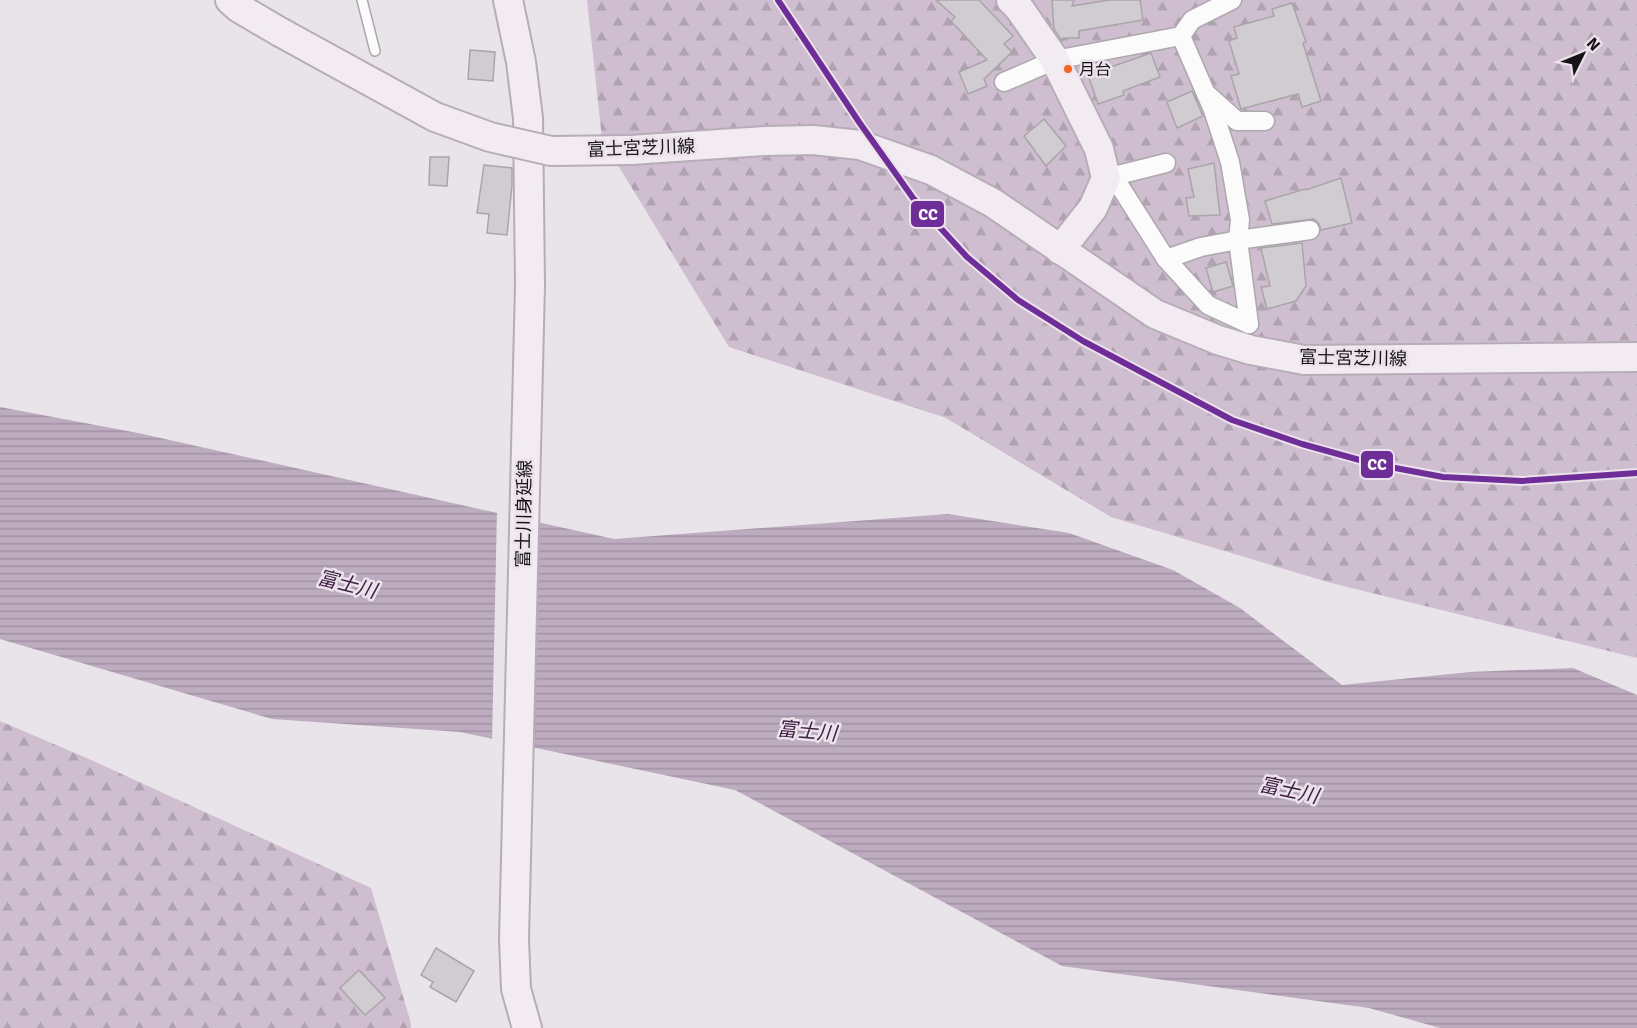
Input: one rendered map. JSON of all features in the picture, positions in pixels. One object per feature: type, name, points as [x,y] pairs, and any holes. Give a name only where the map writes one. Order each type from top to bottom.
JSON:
[{"type":"main road","name":"富士宮芝川線","points":[[231,0],[239,8],[280,32],[435,117],[490,137],[551,150],[631,150],[813,140],[860,145],[931,170],[993,203],[1155,314],[1218,340],[1262,352],[1304,360],[1637,357]]},
{"type":"main road","name":"富士川身延線","points":[[508,0],[521,62],[528,118],[530,285],[514,939],[516,989],[527,1028]]},
{"type":"main road","points":[[1011,0],[1055,60],[1099,149],[1106,178],[1093,208],[1060,250]]},
{"type":"street","points":[[1004,82],[1055,60],[1181,36],[1192,20],[1232,0]]},
{"type":"street","points":[[1106,178],[1121,188],[1166,259],[1208,305],[1249,324],[1238,240],[1240,220],[1230,162],[1205,92],[1181,36]]},
{"type":"street","points":[[1205,92],[1237,121],[1265,121]]},
{"type":"street","points":[[1106,178],[1166,163]]},
{"type":"street","points":[[1166,259],[1201,247],[1310,230]]},
{"type":"lane","points":[[362,0],[375,51]]},
{"type":"green space","points":[[587,0],[1637,0],[1637,658],[1331,583],[1111,517],[946,418],[729,347],[602,139]]},
{"type":"green space","points":[[0,721],[89,759],[371,888],[411,1028],[0,1028]]},
{"type":"water","name":"富士川","points":[[0,407],[138,433],[614,539],[948,514],[1069,533],[1173,570],[1240,608],[1342,685],[1470,672],[1573,668],[1637,695],[1637,1028],[1440,1028],[1369,1008],[1062,966],[735,790],[460,732],[272,719],[0,639]]},
{"type":"pier","points":[[497,510],[538,519],[531,750],[492,742]]},
{"type":"building","points":[[936,0],[979,0],[1013,36],[1004,44],[1012,52],[984,79],[987,86],[968,94],[959,72],[987,60],[951,21],[955,17]]},
{"type":"building","points":[[1052,0],[1074,0],[1072,6],[1109,0],[1140,0],[1143,20],[1079,31],[1079,38],[1063,38],[1062,41],[1054,29]]},
{"type":"building","points":[[1292,3],[1306,42],[1303,43],[1321,101],[1302,107],[1298,94],[1241,109],[1231,76],[1239,74],[1229,41],[1237,38],[1234,27],[1274,16],[1272,9]]},
{"type":"building","points":[[470,50],[495,52],[493,81],[468,79]]},
{"type":"building","points":[[1151,53],[1160,77],[1123,91],[1124,95],[1098,104],[1088,75]]},
{"type":"building","points":[[1192,91],[1203,116],[1177,128],[1167,102]]},
{"type":"building","points":[[1044,119],[1066,146],[1046,166],[1024,136]]},
{"type":"building","points":[[430,157],[449,157],[447,186],[429,185]]},
{"type":"building","points":[[1214,163],[1220,215],[1189,216],[1186,198],[1194,197],[1188,169]]},
{"type":"building","points":[[484,165],[512,168],[507,235],[487,233],[489,214],[477,213]]},
{"type":"building","points":[[1341,178],[1352,223],[1321,230],[1314,219],[1272,224],[1265,201]]},
{"type":"building","points":[[1302,243],[1306,286],[1296,301],[1267,309],[1261,287],[1270,286],[1261,248]]},
{"type":"building","points":[[1226,262],[1233,286],[1213,292],[1206,268]]},
{"type":"building","points":[[436,948],[474,971],[456,1002],[430,987],[433,982],[421,975]]},
{"type":"building","points":[[359,970],[385,998],[365,1015],[340,988]]},
{"type":"transit line","name":"CC","points":[[778,0],[859,122],[913,198],[967,257],[1018,300],[1083,341],[1232,420],[1302,444],[1374,464],[1443,477],[1522,481],[1637,473]]},
{"type":"place","name":"月台","points":[[1068,69]]}]
